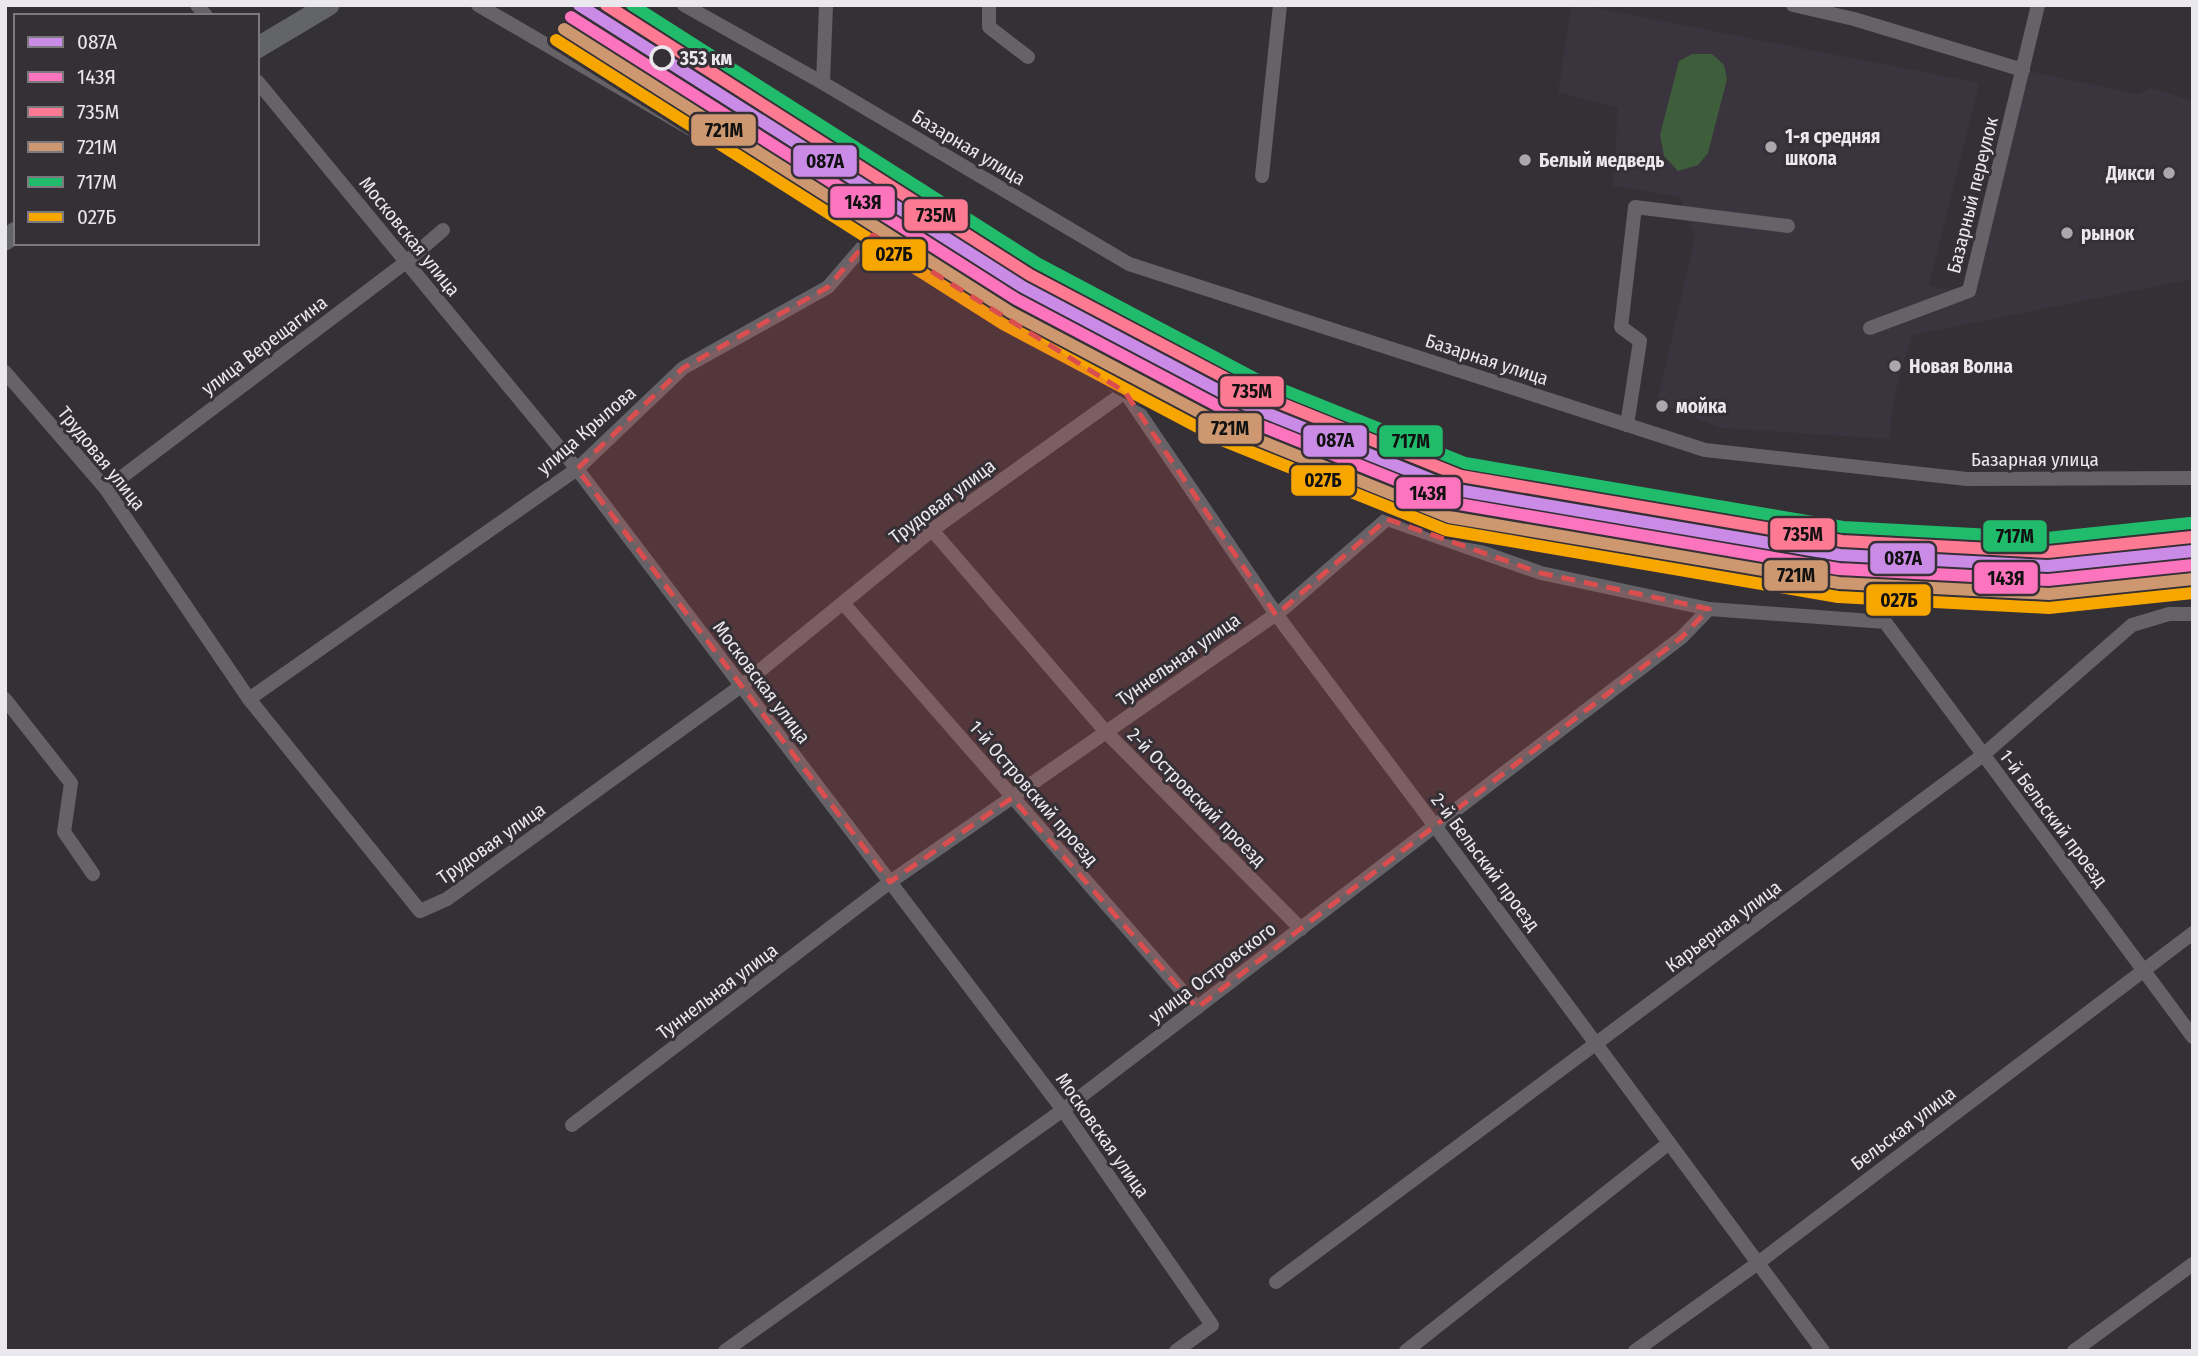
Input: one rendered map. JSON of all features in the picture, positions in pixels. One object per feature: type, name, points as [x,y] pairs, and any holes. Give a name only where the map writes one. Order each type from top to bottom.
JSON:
[{"type":"main road","points":[[290,27],[303,5]]},
{"type":"main road","points":[[259,47],[329,5]]},
{"type":"street","points":[[478,5],[873,235],[1125,392]]},
{"type":"street","name":"Базарная улица","points":[[684,5],[823,83],[1129,264],[1705,450],[1967,479],[2193,478]]},
{"type":"street","points":[[823,83],[826,5]]},
{"type":"street","points":[[989,5],[989,27],[1028,57]]},
{"type":"street","points":[[1262,176],[1280,5]]},
{"type":"street","points":[[1793,5],[1853,19],[2023,69]]},
{"type":"street","name":"Базарный переулок","points":[[1870,328],[1969,291],[2038,5]]},
{"type":"street","name":"Московская улица","points":[[259,83],[577,469],[1063,1110],[1212,1325],[1176,1351]]},
{"type":"street","points":[[1627,425],[1640,341],[1621,327],[1635,207],[1788,226]]},
{"type":"street","name":"улица Верещагина","points":[[106,489],[406,262],[443,230]]},
{"type":"street","name":"улица Крылова","points":[[249,699],[577,469],[683,368],[828,287],[873,235]]},
{"type":"street","name":"Трудовая улица","points":[[5,372],[106,489],[249,699],[420,911],[447,899],[741,686],[932,530],[1125,392]]},
{"type":"street","name":"2-й Бельский проезд","points":[[1125,392],[1276,614],[1823,1351]]},
{"type":"street","name":"Туннельная улица","points":[[572,1125],[890,882],[1276,614],[1387,519],[1541,573],[1709,609],[1885,622]]},
{"type":"street","name":"2-й Островский проезд","points":[[932,530],[1106,732],[1301,929]]},
{"type":"street","name":"1-й Островский проезд","points":[[843,603],[1197,1008]]},
{"type":"street","name":"улица Островского","points":[[725,1351],[1063,1110],[1682,637],[1709,609]]},
{"type":"street","name":"Карьерная улица","points":[[1276,1282],[1983,755],[2132,625],[2169,614],[2193,614]]},
{"type":"street","name":"1-й Бельский проезд","points":[[1885,622],[2193,1037]]},
{"type":"street","points":[[5,699],[71,783],[64,832],[93,874]]},
{"type":"street","name":"Бельская улица","points":[[1635,1351],[1758,1263],[2193,933]]},
{"type":"street","points":[[1406,1351],[1670,1143]]},
{"type":"street","points":[[2074,1351],[2193,1264]]},
{"type":"highlighted area","points":[[873,235],[1125,392],[1276,615],[1387,519],[1541,573],[1709,609],[1682,637],[1197,1008],[1012,798],[890,882],[577,469],[683,368],[828,287]]},
{"type":"shaded area","points":[[1572,5],[1979,83],[1929,286],[1968,291],[2023,70],[2138,94],[2151,88],[2193,101],[2193,279],[1912,335],[1895,394],[1889,439],[1721,428],[1657,403],[1695,237],[1680,197],[1613,186],[1618,108],[1558,92]]},
{"type":"green space","points":[[1692,54],[1712,54],[1724,65],[1727,79],[1708,153],[1698,165],[1678,171],[1664,156],[1660,135],[1679,61]]},
{"type":"transit line","name":"087А","points":[[579,5],[1023,287],[1244,404],[1457,490],[1840,555],[2048,566],[2193,551]]},
{"type":"transit line","name":"735М","points":[[606,5],[1030,275],[1250,391],[1461,476],[1842,541],[2048,552],[2192,537]]},
{"type":"transit line","name":"717М","points":[[632,5],[1037,263],[1256,379],[1465,463],[1843,527],[2047,538],[2190,523]]},
{"type":"transit line","name":"143Я","points":[[571,17],[1016,299],[1237,416],[1453,503],[1839,569],[2048,580],[2193,565]]},
{"type":"transit line","name":"721М","points":[[564,29],[1010,312],[1231,429],[1449,517],[1839,583],[2049,594],[2193,579]]},
{"type":"transit line","name":"027Б","points":[[556,40],[1003,324],[1224,441],[1446,530],[1838,597],[2049,608],[2193,593]]},
{"type":"place","name":"353 км","points":[[662,58]]},
{"type":"place","name":"1-я средняя школа","points":[[1771,147]]},
{"type":"place","name":"Белый медведь","points":[[1525,160]]},
{"type":"place","name":"Дикси","points":[[2169,173]]},
{"type":"place","name":"рынок","points":[[2067,233]]},
{"type":"place","name":"Новая Волна","points":[[1895,366]]},
{"type":"place","name":"мойка","points":[[1662,406]]}]
